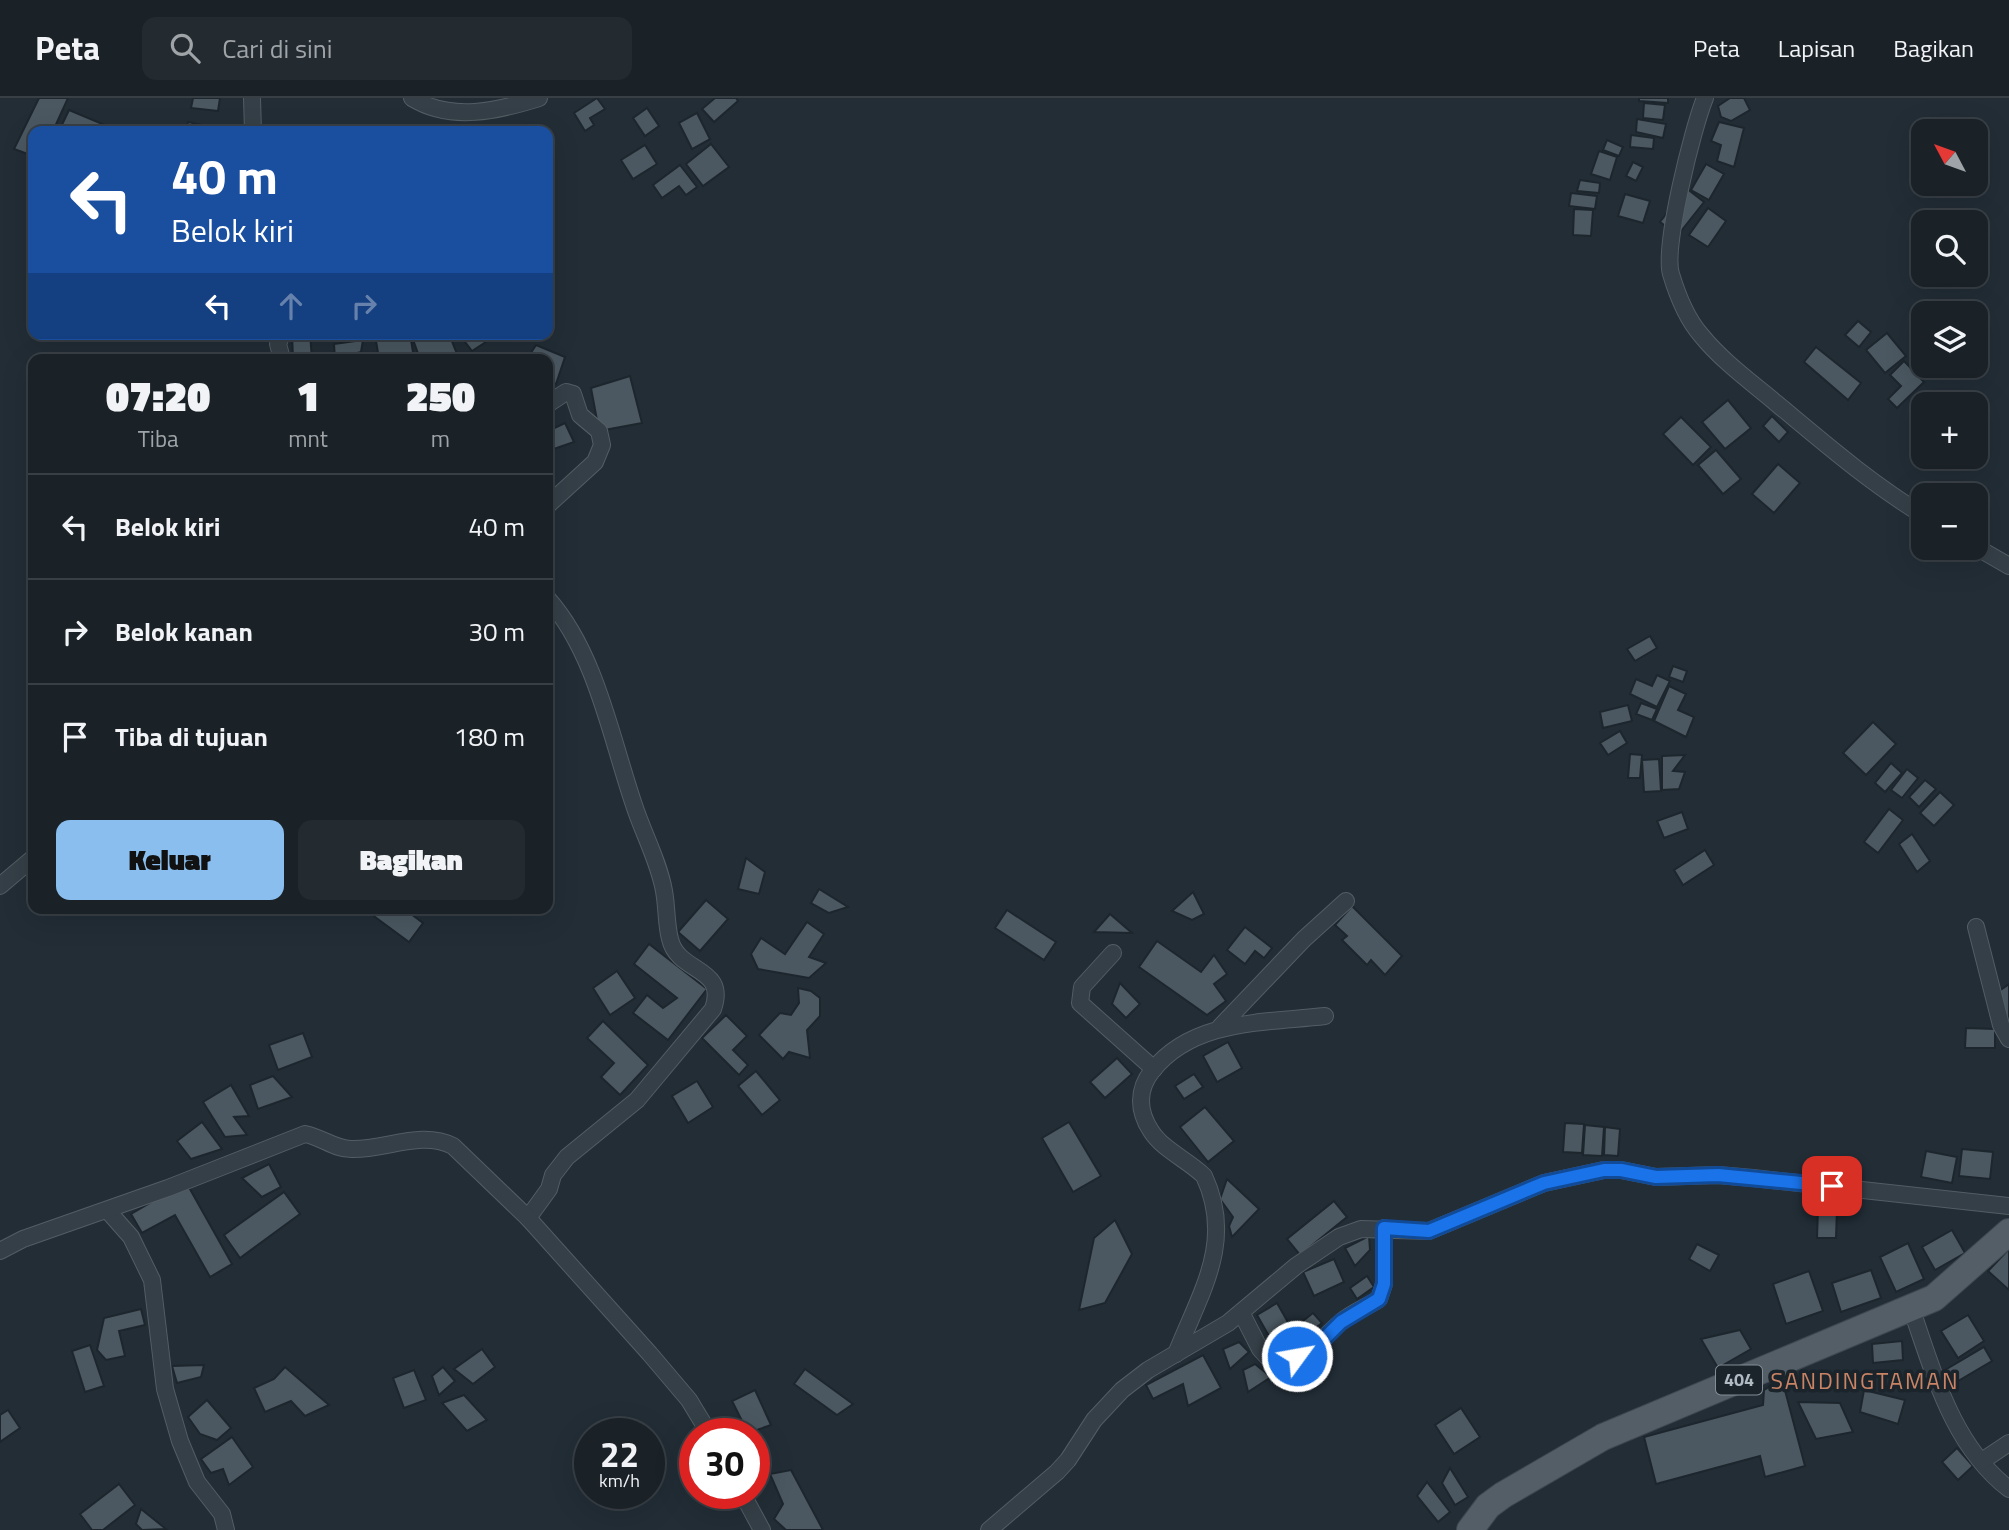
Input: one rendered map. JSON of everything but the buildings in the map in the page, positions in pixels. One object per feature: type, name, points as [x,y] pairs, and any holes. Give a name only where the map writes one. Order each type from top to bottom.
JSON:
[{"type":"main road","name":"404","points":[[1469,1530],[1488,1506],[1603,1437],[1934,1298],[2009,1232]]},
{"type":"street","points":[[252,98],[253,126]]},
{"type":"street","points":[[412,98],[439,110],[468,113],[504,109],[538,98]]},
{"type":"street","points":[[1705,98],[1668,254],[1670,272],[1686,312],[1711,346],[1747,378],[1864,475],[1911,507]]},
{"type":"street","points":[[553,400],[562,394],[573,394],[580,415],[599,431],[602,446],[595,462],[553,500]]},
{"type":"street","points":[[1988,554],[2009,566]]},
{"type":"street","points":[[528,1218],[567,1157],[637,1100],[713,1009],[716,993],[712,980],[691,967],[673,949],[664,889],[608,723],[574,633],[553,606]]},
{"type":"street","points":[[0,886],[28,862]]},
{"type":"street","points":[[1218,1029],[1304,939],[1346,901]]},
{"type":"street","points":[[1976,927],[2001,1025],[2009,1039]]},
{"type":"street","points":[[1112,953],[1082,987],[1080,1003],[1154,1069]]},
{"type":"street","points":[[1176,1354],[1214,1262],[1217,1233],[1211,1196],[1204,1176],[1152,1133],[1140,1100],[1143,1086],[1154,1069],[1179,1045],[1218,1029],[1240,1024],[1325,1016]]},
{"type":"street","points":[[0,1251],[305,1134],[325,1139],[343,1149],[378,1148],[430,1138],[440,1139],[453,1146],[528,1218],[676,1382],[699,1418]]},
{"type":"street","points":[[989,1530],[1057,1472],[1094,1420],[1122,1390],[1242,1314],[1318,1249],[1361,1229],[1429,1231],[1544,1183],[1604,1170],[1621,1170],[1656,1177],[1753,1178],[2009,1206]]},
{"type":"street","points":[[108,1211],[131,1237],[152,1280],[165,1390],[180,1441],[197,1482],[222,1514],[226,1530]]},
{"type":"street","points":[[1242,1314],[1260,1349],[1270,1361],[1283,1361],[1312,1350],[1341,1322],[1379,1299],[1384,1284],[1384,1228]]},
{"type":"street","points":[[1911,1308],[1945,1405],[1964,1439],[2009,1489]]},
{"type":"street","points":[[1982,1461],[2009,1443]]},
{"type":"street","points":[[751,1509],[762,1530]]},
{"type":"district","name":"SANDINGTAMAN","points":[[1865,1381]]},
{"type":"route","points":[[1297,1356],[1312,1350],[1341,1322],[1379,1299],[1384,1289],[1384,1228],[1429,1231],[1544,1183],[1604,1170],[1621,1170],[1656,1177],[1718,1175],[1832,1186]]}]
